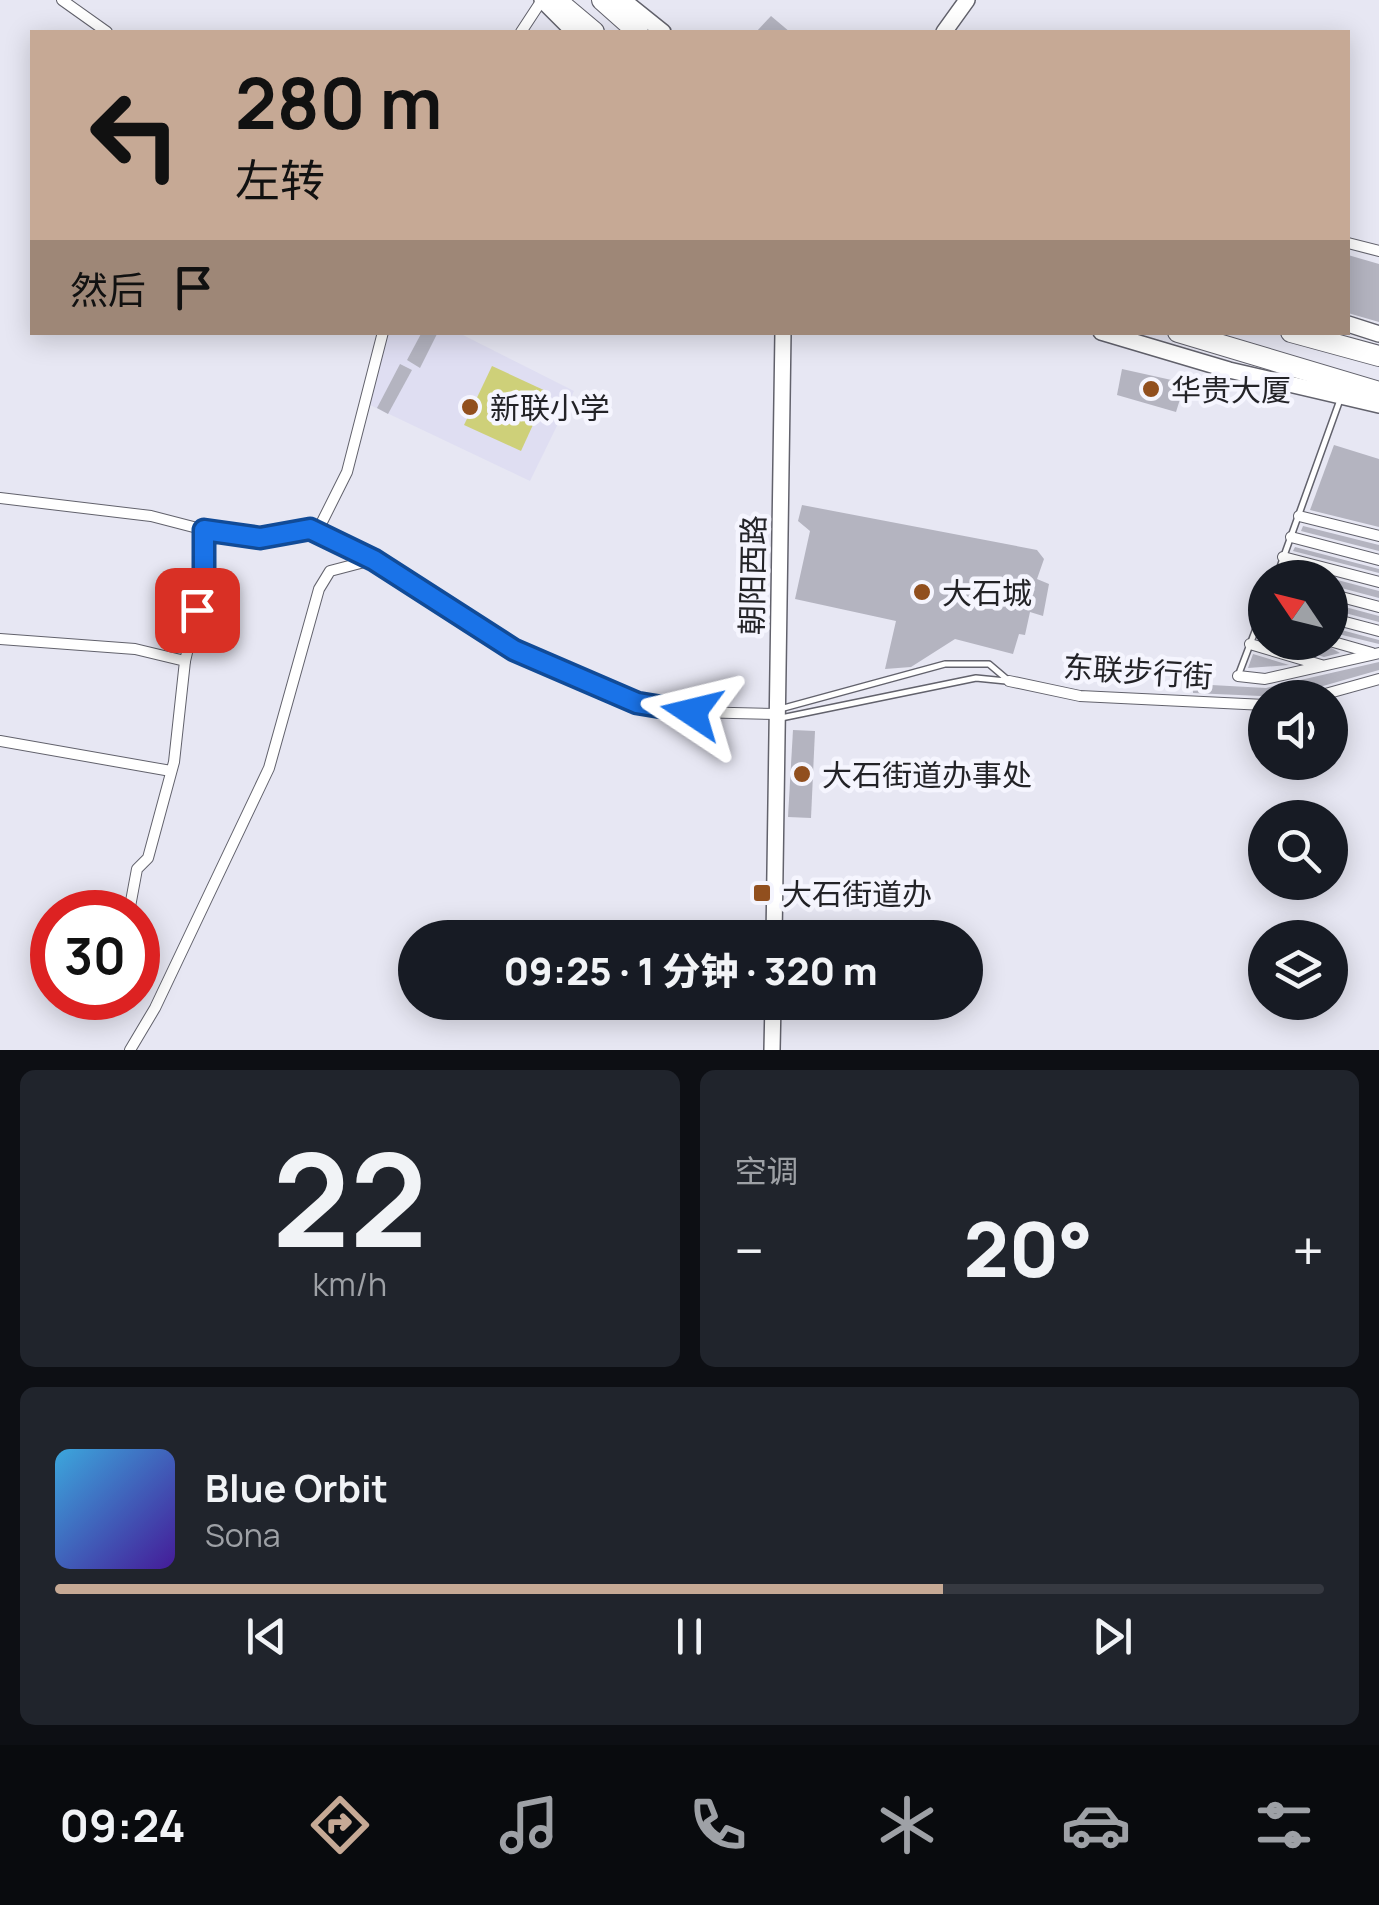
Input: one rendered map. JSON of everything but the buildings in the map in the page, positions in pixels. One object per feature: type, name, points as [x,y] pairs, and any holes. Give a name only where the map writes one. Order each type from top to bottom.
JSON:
[{"type":"highway","points":[[556,0],[592,30]]},
{"type":"highway","points":[[602,0],[636,30]]},
{"type":"highway","points":[[1188,335],[1379,392]]},
{"type":"highway","points":[[1302,335],[1379,356]]},
{"type":"street","points":[[62,0],[104,30]]},
{"type":"street","points":[[522,30],[542,0],[572,30]]},
{"type":"street","points":[[623,0],[660,30]]},
{"type":"street","points":[[945,30],[967,0]]},
{"type":"street","points":[[1350,244],[1379,252]]},
{"type":"street","points":[[1350,325],[1379,334]]},
{"type":"street","points":[[317,532],[347,472],[382,335]]},
{"type":"street","name":"朝阳西路","points":[[774,920],[783,335]]},
{"type":"street","points":[[1111,335],[1229,370],[1379,405]]},
{"type":"street","points":[[0,498],[151,516],[204,530],[260,538],[310,529],[374,560],[514,650],[637,703],[692,712],[778,716]]},
{"type":"street","points":[[1299,516],[1379,536]]},
{"type":"street","points":[[132,890],[136,869],[148,858],[172,771],[185,662],[204,584],[204,530]]},
{"type":"street","points":[[1291,537],[1379,560]]},
{"type":"street","points":[[1284,557],[1379,582]]},
{"type":"street","points":[[130,1050],[156,1008],[269,768],[319,589],[330,572],[374,560]]},
{"type":"street","points":[[1348,599],[1379,607]]},
{"type":"street","points":[[1348,623],[1379,631]]},
{"type":"street","points":[[0,639],[135,649],[185,662]]},
{"type":"street","points":[[1348,646],[1377,654]]},
{"type":"street","points":[[1238,676],[1265,679],[1377,654]]},
{"type":"street","points":[[1305,660],[1325,666]]},
{"type":"street","points":[[1348,687],[1379,678]]},
{"type":"street","name":"东联步行街","points":[[1009,681],[1080,696],[1248,705]]},
{"type":"street","points":[[0,741],[172,771]]},
{"type":"street","points":[[772,1050],[773,1020]]},
{"type":"lane","points":[[1283,560],[1342,396]]},
{"type":"lane","points":[[1238,676],[1248,649]]},
{"type":"lane","points":[[778,716],[792,704],[945,664],[988,664],[1009,681]]},
{"type":"lane","points":[[778,716],[976,678],[1009,681]]},
{"type":"shaded area","name":"新联小学","points":[[387,335],[463,335],[574,391],[530,481],[370,405]]},
{"type":"green space","points":[[492,366],[548,392],[521,451],[464,425]]},
{"type":"place","name":"华贵大厦","points":[[1151,389]]},
{"type":"place","name":"新联小学","points":[[470,407]]},
{"type":"place","name":"大石城","points":[[922,592]]},
{"type":"place","name":"大石街道办事处","points":[[802,774]]},
{"type":"place","name":"大石街道办","points":[[762,893]]},
{"type":"route","points":[[197,610],[204,584],[204,530],[260,538],[310,529],[374,560],[514,650],[637,703],[692,712]]}]
